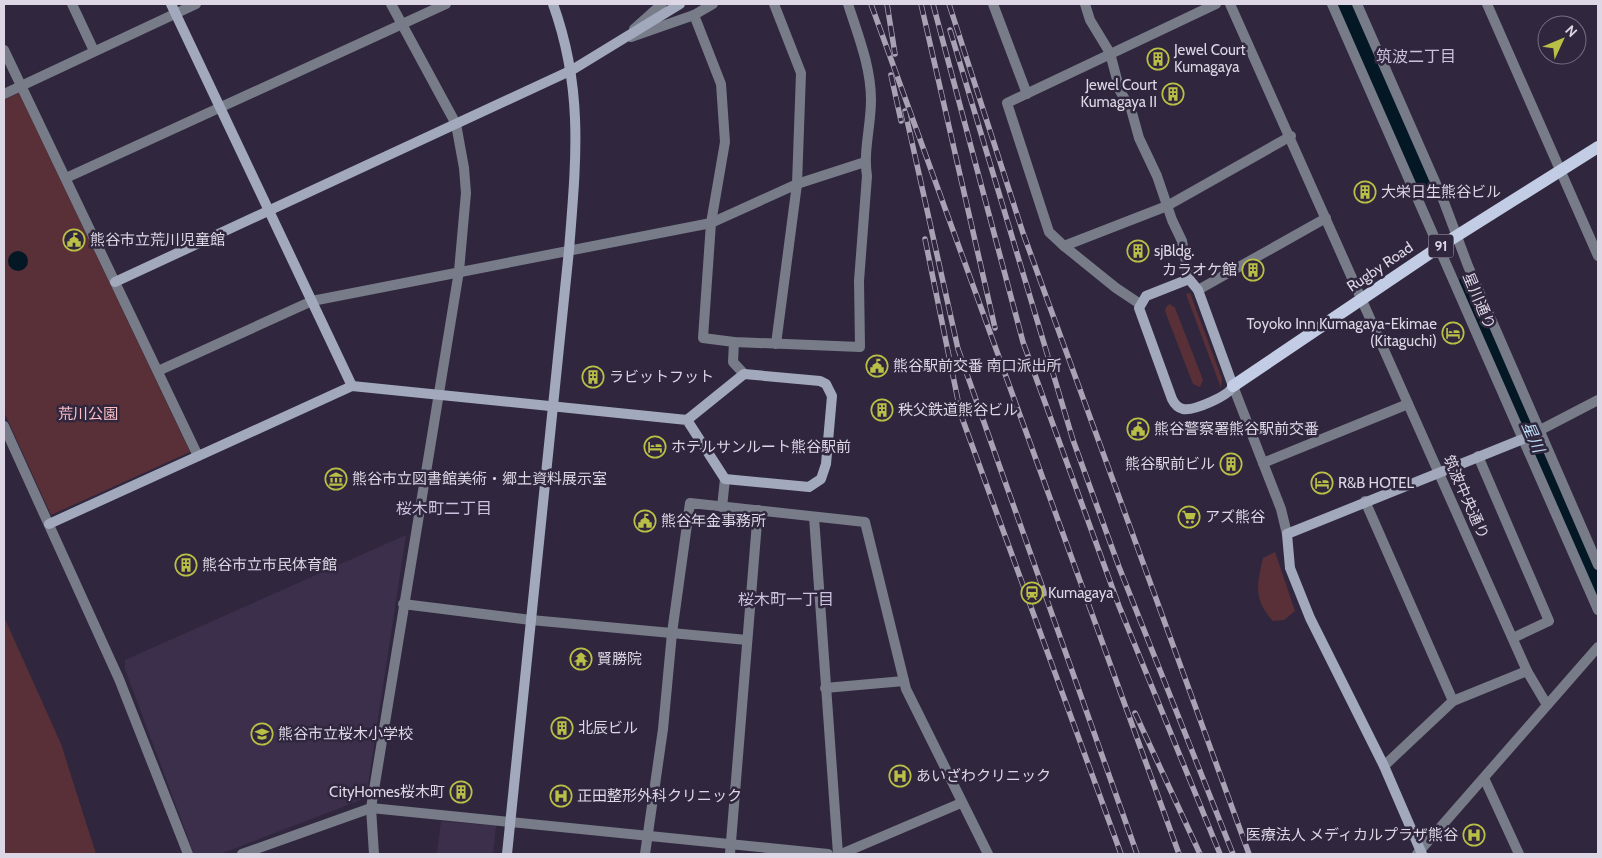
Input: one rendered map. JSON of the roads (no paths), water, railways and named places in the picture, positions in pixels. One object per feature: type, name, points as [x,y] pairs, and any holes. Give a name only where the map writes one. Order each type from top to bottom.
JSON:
[{"type":"main road","name":"Rugby Road","points":[[1233,386],[1439,247],[1598,146]]},
{"type":"street","points":[[72,4],[94,51]]},
{"type":"street","points":[[4,94],[94,51],[173,8],[196,4]]},
{"type":"street","points":[[374,854],[371,808],[459,271],[466,193],[464,168],[456,124],[391,4]]},
{"type":"street","points":[[66,178],[446,4]]},
{"type":"street","points":[[507,854],[569,250],[577,150],[572,70],[553,4]]},
{"type":"street","points":[[622,39],[662,4]]},
{"type":"street","points":[[115,282],[572,70],[680,4]]},
{"type":"street","points":[[622,39],[694,15],[713,4]]},
{"type":"street","points":[[774,4],[801,73],[797,184],[776,344]]},
{"type":"street","points":[[694,15],[721,84],[725,142],[711,223],[704,338],[734,342],[860,346],[859,281],[867,176],[865,162],[871,100],[866,60],[848,4]]},
{"type":"street","points":[[993,4],[1027,94]]},
{"type":"street","points":[[1084,4],[1090,20],[1110,53],[1120,91],[1131,109],[1139,138],[1157,176],[1182,241],[1189,279],[1198,290],[1281,509],[1287,534],[1290,568],[1310,618],[1384,766],[1420,853],[1598,647]]},
{"type":"street","points":[[1140,304],[1116,288],[1049,232],[1007,103],[1216,4]]},
{"type":"street","name":"筑波中央通り","points":[[1230,4],[1291,136],[1512,638],[1527,671],[1547,705]]},
{"type":"street","name":"星川通り","points":[[1332,4],[1598,610]]},
{"type":"street","name":"星川通り","points":[[1357,4],[1444,202],[1598,565]]},
{"type":"street","points":[[1487,4],[1598,256]]},
{"type":"street","points":[[173,8],[352,386]]},
{"type":"street","points":[[4,50],[198,456]]},
{"type":"street","points":[[1064,246],[1167,206],[1291,136]]},
{"type":"street","points":[[158,371],[312,301],[711,223],[797,184],[865,162]]},
{"type":"street","points":[[1198,290],[1326,218]]},
{"type":"street","points":[[1189,279],[1151,294],[1140,304],[1139,313],[1174,404],[1182,409],[1191,409],[1229,394],[1233,386]]},
{"type":"street","points":[[725,478],[809,487],[816,484],[824,473],[832,396],[826,384],[820,381],[744,374],[733,362],[734,342]]},
{"type":"street","points":[[50,524],[352,386],[686,420],[744,374]]},
{"type":"street","points":[[1287,534],[1540,431],[1598,400]]},
{"type":"street","points":[[1263,463],[1408,404]]},
{"type":"street","points":[[686,420],[725,478],[722,506]]},
{"type":"street","points":[[4,426],[119,679],[188,854]]},
{"type":"street","points":[[1478,456],[1549,621],[1512,638]]},
{"type":"street","points":[[1365,501],[1453,701]]},
{"type":"street","points":[[645,854],[646,836],[663,730],[672,633],[690,503],[864,522],[904,681],[961,802],[988,854]]},
{"type":"street","points":[[730,849],[758,510]]},
{"type":"street","points":[[814,517],[825,688],[839,854],[961,802]]},
{"type":"street","points":[[403,604],[531,620],[747,640]]},
{"type":"street","points":[[1384,766],[1453,701],[1527,671]]},
{"type":"street","points":[[825,688],[904,681]]},
{"type":"street","points":[[1484,778],[1519,854]]},
{"type":"street","points":[[242,854],[371,808],[646,836],[730,849],[828,854]]},
{"type":"water","points":[[18,251],[25,254],[28,261],[25,268],[18,271],[11,268],[8,261],[11,254]]},
{"type":"waterway","name":"星川","points":[[1344,4],[1421,180]]},
{"type":"waterway","name":"星川","points":[[1468,288],[1598,587]]},
{"type":"railway","points":[[871,4],[1179,854]]},
{"type":"railway","points":[[887,4],[895,54]]},
{"type":"railway","points":[[921,4],[995,328]]},
{"type":"railway","points":[[933,4],[1023,342],[1119,606],[1220,854]]},
{"type":"railway","points":[[949,4],[1023,233],[1249,854]]},
{"type":"railway","points":[[950,30],[1073,440],[1119,567],[1233,854]]},
{"type":"railway","points":[[891,75],[901,121]]},
{"type":"railway","points":[[905,111],[958,349],[1137,854]]},
{"type":"railway","points":[[925,239],[961,415],[1121,854]]},
{"type":"railway","points":[[1135,713],[1200,854]]},
{"type":"place","name":"Jewel Court Kumagaya","points":[[1158,59]]},
{"type":"place","name":"Jewel Court Kumagaya II","points":[[1173,94]]},
{"type":"place","name":"大栄日生熊谷ビル","points":[[1365,192]]},
{"type":"place","name":"熊谷市立荒川児童館","points":[[74,240]]},
{"type":"place","name":"sjBldg.","points":[[1138,251]]},
{"type":"place","name":"カラオケ館","points":[[1253,270]]},
{"type":"place","name":"Toyoko Inn Kumagaya-Ekimae (Kitaguchi)","points":[[1453,333]]},
{"type":"place","name":"熊谷駅前交番 南口派出所","points":[[877,366]]},
{"type":"place","name":"ラビットフット","points":[[593,377]]},
{"type":"place","name":"秩父鉄道熊谷ビル","points":[[882,410]]},
{"type":"place","name":"熊谷警察署熊谷駅前交番","points":[[1138,429]]},
{"type":"place","name":"ホテルサンルート熊谷駅前","points":[[655,447]]},
{"type":"place","name":"熊谷駅前ビル","points":[[1231,464]]},
{"type":"place","name":"熊谷市立図書館美術・郷土資料展示室","points":[[336,479]]},
{"type":"place","name":"R&B HOTEL","points":[[1322,483]]},
{"type":"place","name":"アズ熊谷","points":[[1189,517]]},
{"type":"place","name":"熊谷年金事務所","points":[[645,521]]},
{"type":"place","name":"熊谷市立市民体育館","points":[[186,565]]},
{"type":"place","name":"Kumagaya","points":[[1032,593]]},
{"type":"place","name":"賢勝院","points":[[581,659]]},
{"type":"place","name":"北辰ビル","points":[[562,728]]},
{"type":"place","name":"熊谷市立桜木小学校","points":[[262,734]]},
{"type":"place","name":"あいざわクリニック","points":[[900,776]]},
{"type":"place","name":"CityHomes桜木町","points":[[461,792]]},
{"type":"place","name":"正田整形外科クリニック","points":[[561,796]]},
{"type":"place","name":"医療法人 メディカルプラザ熊谷","points":[[1474,835]]},
{"type":"district","name":"筑波二丁目","points":[[1416,56]]},
{"type":"district","name":"桜木町二丁目","points":[[444,508]]},
{"type":"district","name":"桜木町一丁目","points":[[786,599]]},
{"type":"park label","name":"荒川公園","points":[[88,414]]}]
